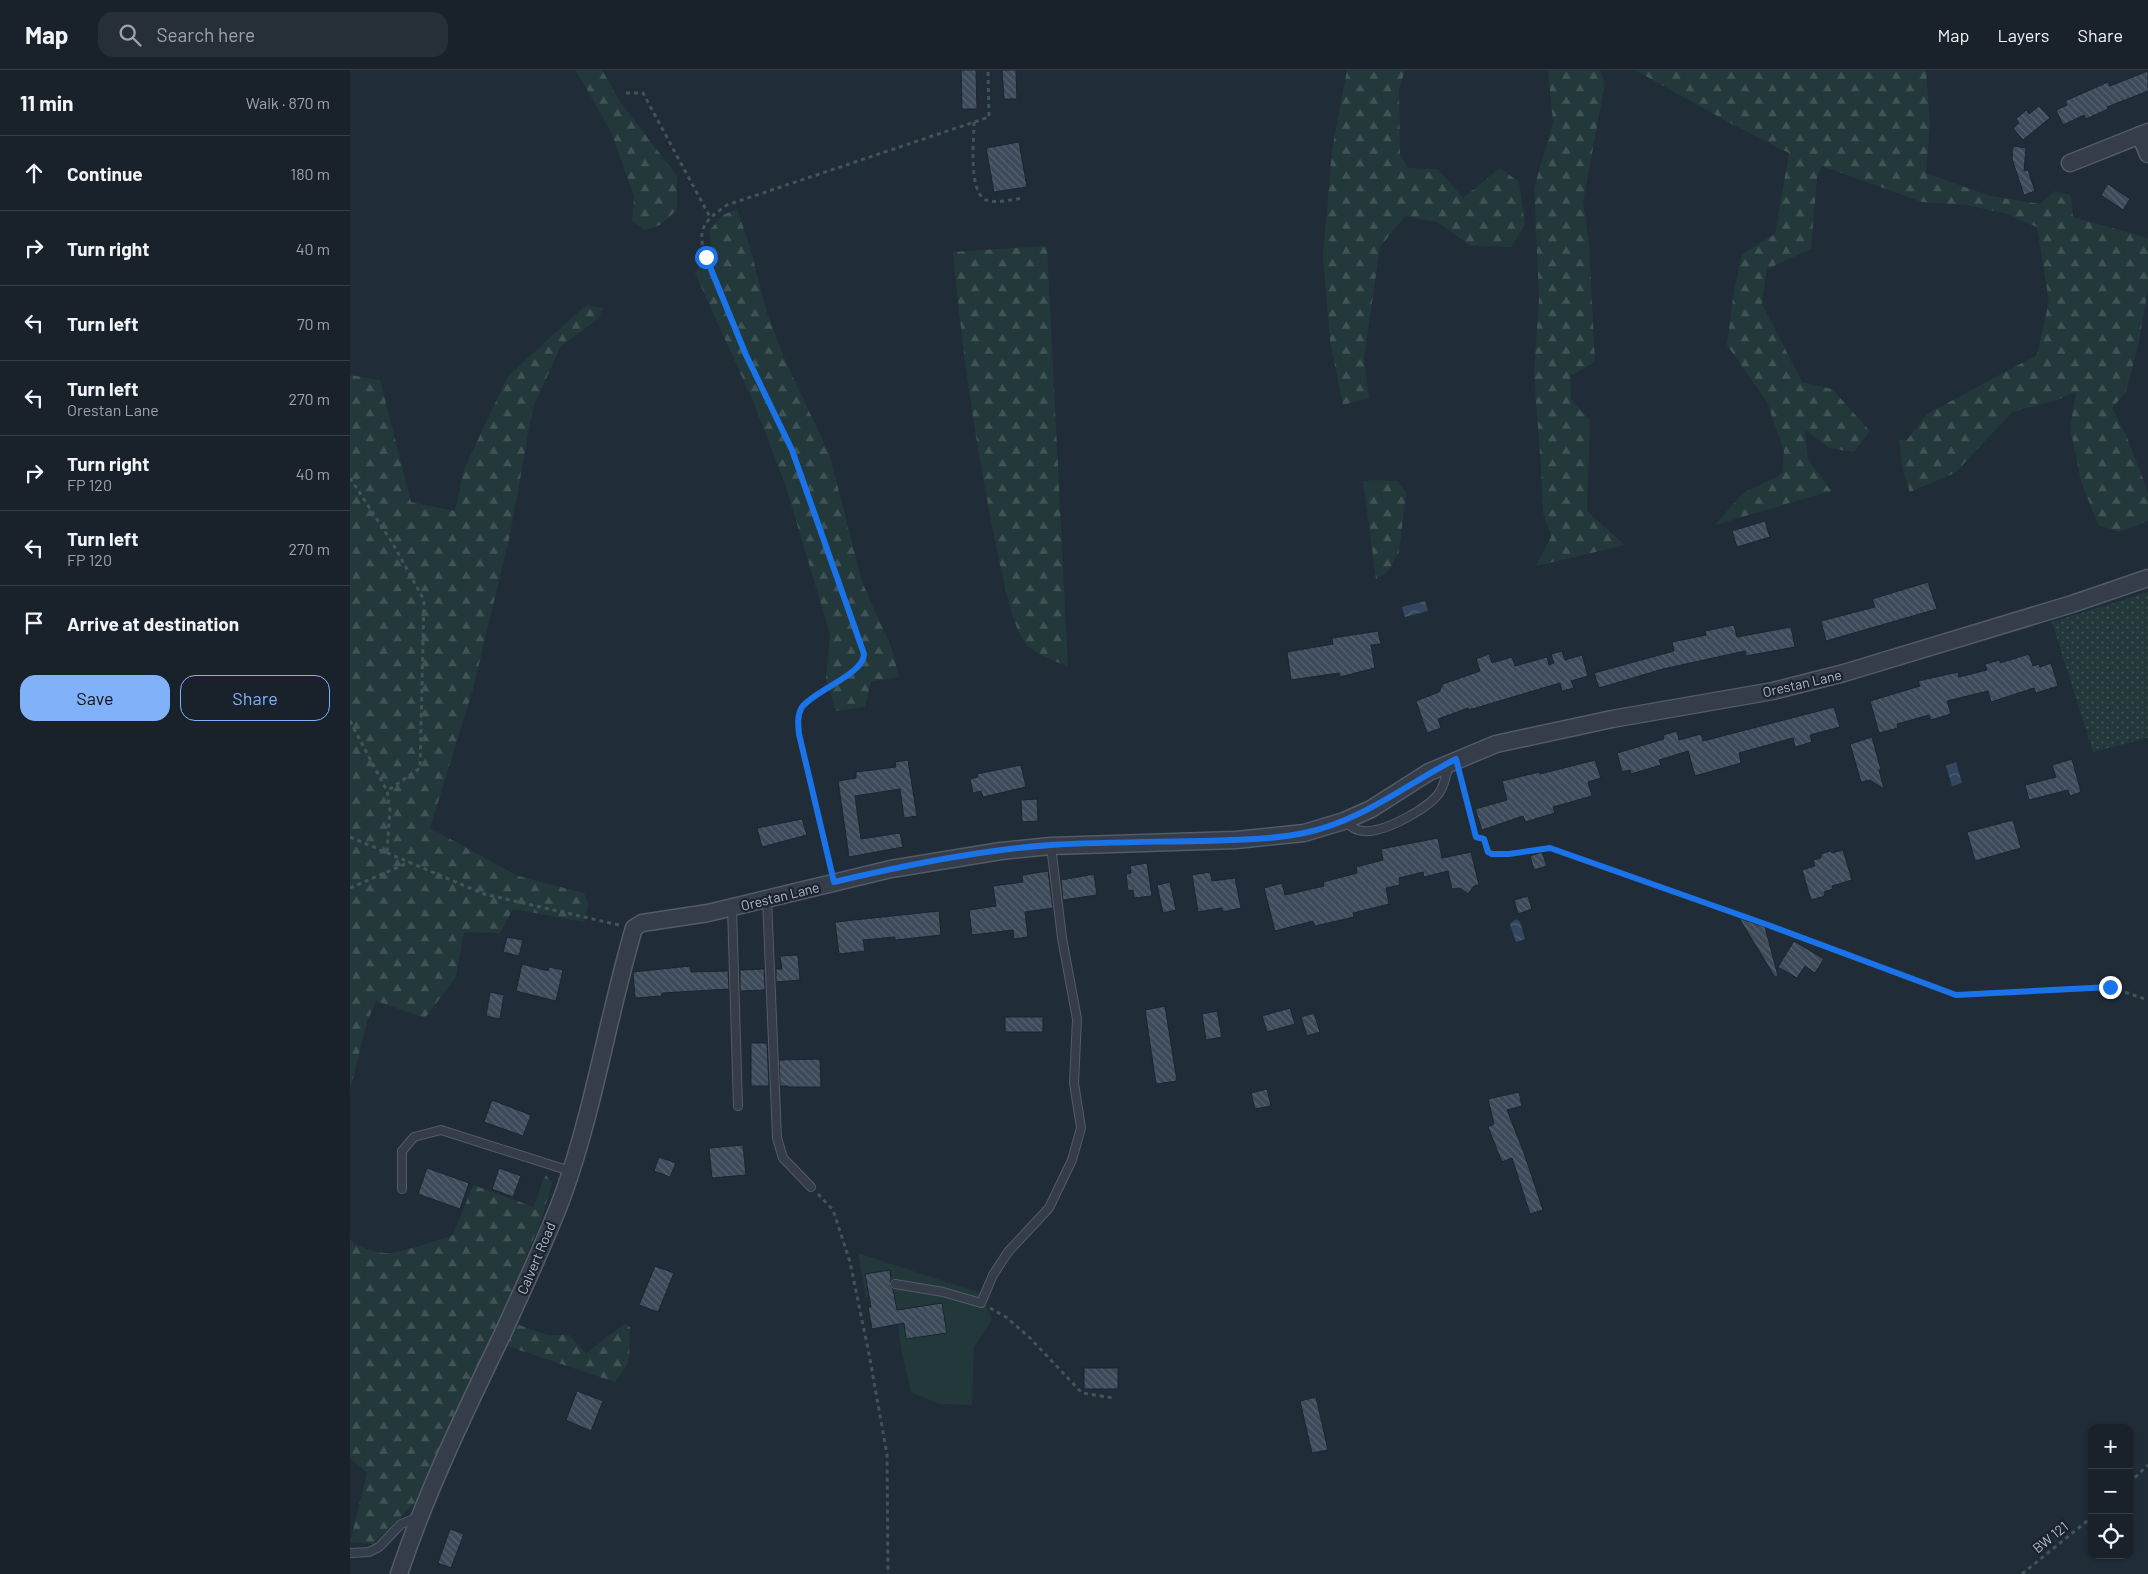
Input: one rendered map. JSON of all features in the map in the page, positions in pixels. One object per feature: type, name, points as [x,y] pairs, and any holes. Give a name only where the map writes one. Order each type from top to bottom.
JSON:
[{"type":"street","points":[[2070,164],[2144,133],[2148,154]]},
{"type":"street","name":"Orestan Lane","points":[[634,928],[649,921],[732,908],[890,869],[947,859],[1051,846],[1270,838],[1304,833],[1344,821],[1371,809],[1429,772],[1453,761],[1515,739],[1773,691],[1844,673],[2072,604],[2148,578]]},
{"type":"street","name":"Calvert Road","points":[[399,1574],[420,1517],[563,1195],[590,1101],[617,984],[634,928]]},
{"type":"lane","points":[[1344,821],[1355,829],[1374,831],[1411,815],[1424,807],[1441,790],[1453,761]]},
{"type":"lane","points":[[895,1284],[943,1292],[981,1303],[993,1275],[1008,1252],[1049,1208],[1070,1167],[1081,1128],[1074,1083],[1077,1019],[1062,938],[1051,846]]},
{"type":"lane","points":[[767,899],[777,1138],[783,1158],[811,1187]]},
{"type":"lane","points":[[732,908],[738,1106]]},
{"type":"lane","points":[[402,1189],[402,1151],[414,1137],[441,1130],[570,1172]]},
{"type":"lane","points":[[350,1553],[369,1552],[378,1547],[401,1524],[420,1517]]},
{"type":"path","points":[[834,882],[799,734],[798,719],[802,707],[821,691],[859,667],[864,659],[864,654],[792,450],[746,355],[703,250],[701,236],[710,217],[727,205],[989,117],[988,70]]},
{"type":"path","points":[[626,93],[643,93],[710,217]]},
{"type":"path","points":[[974,122],[974,180],[979,195],[986,200],[994,202],[1024,198]]},
{"type":"path","points":[[350,478],[393,544],[424,600],[420,768],[387,791]]},
{"type":"path","points":[[350,721],[387,791],[390,810],[386,852]]},
{"type":"path","points":[[1453,761],[1476,837],[1484,839],[1488,852],[1492,854],[1509,854],[1550,848],[1768,925],[1956,995],[2110,987],[2148,1000]]},
{"type":"path","points":[[350,837],[484,894],[634,928]]},
{"type":"path","points":[[350,888],[410,862]]},
{"type":"path","points":[[811,1187],[833,1210],[850,1262],[870,1354],[887,1454],[888,1574]]},
{"type":"path","points":[[981,1303],[1006,1317],[1024,1333],[1082,1393],[1114,1398]]},
{"type":"path","points":[[2133,1479],[2148,1465]]},
{"type":"path","name":"BW 121","points":[[2022,1574],[2088,1520]]},
{"type":"green space","points":[[576,70],[602,70],[621,103],[677,176],[677,210],[660,225],[645,230],[632,221],[634,196],[611,132]]},
{"type":"green space","points":[[1347,70],[1405,70],[1399,89],[1400,154],[1408,168],[1438,169],[1463,198],[1500,168],[1519,182],[1525,225],[1511,247],[1471,246],[1437,222],[1405,216],[1380,247],[1364,358],[1369,398],[1343,405],[1330,341],[1323,256],[1332,150]]},
{"type":"green space","points":[[1548,70],[1600,70],[1605,83],[1583,202],[1589,242],[1595,362],[1570,376],[1571,399],[1590,421],[1587,511],[1625,545],[1536,566],[1551,537],[1543,512],[1534,374],[1539,298],[1534,188],[1553,122]]},
{"type":"green space","points":[[1635,70],[1926,70],[1930,125],[1926,173],[1990,196],[2040,204],[2055,191],[2071,195],[2073,217],[2148,238],[2148,290],[2138,346],[2126,392],[2112,408],[2126,435],[2148,492],[2148,521],[2119,532],[2098,525],[2081,481],[2070,428],[2076,392],[2054,401],[2012,412],[1955,473],[1910,492],[1903,471],[1899,440],[1907,440],[1927,414],[2037,355],[2049,301],[2037,227],[2007,214],[1967,205],[1922,202],[1822,166],[1817,178],[1811,249],[1767,269],[1762,304],[1802,382],[1832,389],[1870,431],[1854,452],[1829,448],[1805,430],[1808,459],[1831,491],[1715,525],[1743,493],[1782,474],[1784,451],[1767,402],[1727,345],[1734,290],[1742,254],[1775,234],[1789,153],[1730,123]]},
{"type":"green space","points":[[737,209],[749,244],[767,313],[785,360],[830,456],[862,582],[892,649],[899,677],[871,682],[865,707],[836,711],[826,679],[830,634],[785,484],[753,401],[695,273],[712,253],[709,231],[723,215]]},
{"type":"green space","points":[[1047,246],[1068,667],[1031,649],[1023,640],[1014,621],[996,545],[976,436],[965,363],[953,252]]},
{"type":"green space","points":[[586,305],[603,308],[598,319],[561,346],[533,407],[510,535],[473,689],[430,828],[518,876],[584,893],[588,904],[584,922],[513,909],[500,933],[464,932],[456,977],[425,1018],[376,1001],[367,1022],[350,1091],[350,375],[380,380],[411,502],[455,511],[464,469],[508,376]]},
{"type":"green space","points":[[1363,481],[1398,481],[1406,493],[1399,552],[1387,573],[1376,579]]},
{"type":"green space","points":[[2148,592],[2148,738],[2093,752],[2052,622]]},
{"type":"green space","points":[[545,1174],[552,1183],[542,1218],[493,1338],[423,1495],[373,1544],[350,1542],[367,1473],[350,1458],[350,1239],[361,1247],[385,1253],[409,1249],[439,1240],[453,1235],[473,1185],[534,1207]]},
{"type":"green space","points":[[858,1253],[980,1293],[992,1319],[974,1347],[972,1405],[939,1404],[911,1392],[901,1348],[894,1294],[866,1297]],"holes":[[[889,1270],[893,1289],[868,1293],[865,1275]],[[942,1303],[947,1333],[906,1339],[902,1309]]]},
{"type":"green space","points":[[513,1323],[548,1335],[569,1335],[586,1353],[624,1324],[630,1327],[629,1362],[615,1382],[504,1345]]},
{"type":"water","points":[[1425,601],[1428,611],[1405,617],[1402,607]]},
{"type":"water","points":[[1956,762],[1962,783],[1952,786],[1946,766]]},
{"type":"water","points":[[1516,919],[1520,922],[1525,939],[1516,942],[1510,924]]},
{"type":"building","points":[[961,70],[976,70],[977,109],[962,109]]},
{"type":"building","points":[[1002,70],[1016,70],[1017,99],[1004,99]]},
{"type":"building","points":[[2148,71],[2148,91],[2107,107],[2108,109],[2086,119],[2084,115],[2063,125],[2056,110],[2067,105],[2065,101],[2108,82],[2110,86]]},
{"type":"building","points":[[2039,106],[2050,118],[2023,140],[2013,128],[2019,123],[2016,119],[2026,110],[2029,114]]},
{"type":"building","points":[[1019,142],[1027,187],[994,192],[986,148]]},
{"type":"building","points":[[2013,146],[2026,148],[2024,171],[2028,170],[2035,191],[2024,195],[2012,159]]},
{"type":"building","points":[[2108,184],[2130,199],[2123,210],[2101,195]]},
{"type":"building","points":[[1765,521],[1770,537],[1737,547],[1732,531]]},
{"type":"building","points":[[1928,582],[1937,609],[1826,641],[1821,621],[1875,607],[1872,599]]},
{"type":"building","points":[[1734,625],[1737,637],[1791,627],[1795,647],[1746,656],[1745,651],[1663,669],[1599,688],[1594,673],[1674,651],[1672,642],[1706,635],[1705,631]]},
{"type":"building","points":[[1378,631],[1381,644],[1371,645],[1375,668],[1340,677],[1339,673],[1291,680],[1287,652],[1333,644],[1332,638]]},
{"type":"building","points":[[1562,651],[1565,660],[1582,655],[1588,676],[1571,681],[1574,688],[1562,691],[1560,683],[1469,710],[1468,708],[1438,719],[1441,728],[1427,733],[1416,701],[1439,692],[1443,684],[1480,671],[1476,659],[1489,654],[1492,663],[1512,657],[1515,666],[1547,657],[1549,665],[1554,663],[1551,654]]},
{"type":"building","points":[[2029,654],[2033,666],[2039,664],[2040,667],[2051,663],[2058,686],[2036,693],[2034,688],[1991,702],[1988,691],[1947,701],[1951,714],[1931,720],[1929,715],[1897,724],[1898,728],[1879,733],[1870,701],[1920,686],[1918,681],[1958,672],[1959,677],[1987,670],[1985,664],[2000,660],[2000,663]]},
{"type":"building","points":[[1834,707],[1840,727],[1810,735],[1812,742],[1795,747],[1793,738],[1739,753],[1741,763],[1695,776],[1688,751],[1659,760],[1661,765],[1631,774],[1630,770],[1622,772],[1617,753],[1664,739],[1663,735],[1677,731],[1679,740],[1701,734],[1703,741]]},
{"type":"building","points":[[1872,737],[1884,789],[1870,780],[1861,782],[1850,744]]},
{"type":"building","points":[[2072,759],[2081,792],[2070,796],[2068,790],[2029,800],[2025,785],[2056,777],[2052,765]]},
{"type":"building","points":[[908,760],[917,816],[904,818],[900,789],[855,796],[861,839],[900,833],[903,847],[849,857],[838,781],[856,778],[856,772],[896,767],[895,762]]},
{"type":"building","points":[[1595,760],[1601,778],[1588,782],[1592,796],[1553,807],[1555,813],[1525,822],[1523,816],[1482,830],[1475,809],[1507,800],[1502,781],[1539,772],[1540,774]]},
{"type":"building","points":[[1021,765],[1026,787],[983,797],[981,791],[973,793],[970,779],[978,777],[977,774]]},
{"type":"building","points":[[1037,799],[1038,821],[1022,822],[1021,800]]},
{"type":"building","points":[[802,819],[807,835],[762,847],[757,828]]},
{"type":"building","points":[[2013,820],[2021,848],[1975,861],[1967,832]]},
{"type":"building","points":[[1438,838],[1442,858],[1471,852],[1479,885],[1474,886],[1468,894],[1460,888],[1452,889],[1448,871],[1424,877],[1423,872],[1399,878],[1400,885],[1386,888],[1389,904],[1353,913],[1354,917],[1315,926],[1313,921],[1275,931],[1264,888],[1282,883],[1285,895],[1324,886],[1323,882],[1357,873],[1356,867],[1383,860],[1381,849]]},
{"type":"building","points":[[1843,850],[1852,880],[1832,886],[1833,889],[1824,892],[1825,896],[1811,900],[1802,870],[1815,866],[1813,860],[1821,858],[1821,854]]},
{"type":"building","points":[[1542,852],[1547,866],[1534,870],[1530,856]]},
{"type":"building","points":[[1147,863],[1152,896],[1134,898],[1133,890],[1128,891],[1126,874],[1131,873],[1130,866]]},
{"type":"building","points":[[1048,871],[1053,908],[1025,912],[1028,937],[1014,939],[1013,930],[972,935],[969,910],[996,906],[993,886],[1023,882],[1022,875]]},
{"type":"building","points":[[1210,872],[1212,881],[1235,878],[1241,908],[1223,912],[1222,908],[1198,912],[1192,875]]},
{"type":"building","points":[[1094,874],[1097,895],[1063,900],[1061,880]]},
{"type":"building","points":[[1170,882],[1176,910],[1163,913],[1157,885]]},
{"type":"building","points":[[1528,896],[1532,909],[1518,914],[1514,900]]},
{"type":"building","points":[[939,911],[941,935],[895,940],[895,937],[863,940],[865,951],[839,954],[835,922]]},
{"type":"building","points":[[1739,918],[1765,927],[1778,976],[1775,977]]},
{"type":"building","points":[[507,937],[523,940],[519,956],[503,952]]},
{"type":"building","points":[[1794,941],[1824,959],[1815,973],[1805,966],[1797,978],[1778,967]]},
{"type":"building","points":[[798,955],[800,980],[776,982],[776,969],[782,969],[780,956]]},
{"type":"building","points":[[522,964],[548,971],[549,967],[563,970],[556,1001],[516,991]]},
{"type":"building","points":[[690,966],[691,972],[728,971],[729,989],[662,993],[662,996],[635,998],[633,972]]},
{"type":"building","points":[[764,969],[765,990],[740,991],[740,970]]},
{"type":"building","points":[[490,992],[504,995],[500,1019],[486,1016]]},
{"type":"building","points":[[1165,1006],[1177,1081],[1156,1084],[1145,1010]]},
{"type":"building","points":[[1290,1008],[1295,1024],[1267,1032],[1262,1016]]},
{"type":"building","points":[[1217,1011],[1222,1037],[1206,1040],[1202,1014]]},
{"type":"building","points":[[1314,1013],[1320,1032],[1307,1036],[1301,1017]]},
{"type":"building","points":[[1005,1017],[1043,1017],[1043,1032],[1005,1032]]},
{"type":"building","points":[[751,1043],[767,1043],[769,1086],[751,1086]]},
{"type":"building","points":[[820,1059],[821,1087],[780,1086],[779,1060]]},
{"type":"building","points":[[1267,1089],[1271,1106],[1255,1109],[1251,1093]]},
{"type":"building","points":[[1519,1092],[1522,1106],[1507,1110],[1543,1210],[1530,1214],[1512,1158],[1502,1162],[1488,1127],[1494,1124],[1488,1099]]},
{"type":"building","points":[[492,1100],[531,1115],[523,1136],[484,1122]]},
{"type":"building","points":[[743,1145],[746,1175],[712,1178],[709,1148]]},
{"type":"building","points":[[659,1157],[676,1163],[670,1177],[654,1171]]},
{"type":"building","points":[[427,1168],[469,1183],[460,1209],[418,1194]]},
{"type":"building","points":[[499,1168],[521,1176],[513,1197],[492,1189]]},
{"type":"building","points":[[655,1266],[674,1273],[658,1312],[639,1305]]},
{"type":"building","points":[[890,1270],[890,1286],[893,1289],[897,1310],[942,1303],[947,1333],[906,1339],[904,1323],[872,1329],[868,1307],[871,1307],[865,1274]]},
{"type":"building","points":[[1084,1368],[1118,1368],[1118,1389],[1084,1389]]},
{"type":"building","points":[[577,1391],[603,1401],[591,1431],[566,1420]]},
{"type":"building","points":[[1316,1397],[1328,1450],[1312,1453],[1300,1401]]},
{"type":"building","points":[[450,1529],[464,1534],[451,1568],[438,1563]]},
{"type":"route","points":[[706,257],[746,355],[792,450],[864,654],[864,659],[859,667],[821,691],[802,707],[798,719],[799,734],[834,882],[890,869],[1001,850],[1051,846],[1236,840],[1304,833],[1344,821],[1371,809],[1398,794],[1429,772],[1456,759],[1476,837],[1484,839],[1488,852],[1492,854],[1509,854],[1550,848],[1768,925],[1956,995],[2110,987]]}]
